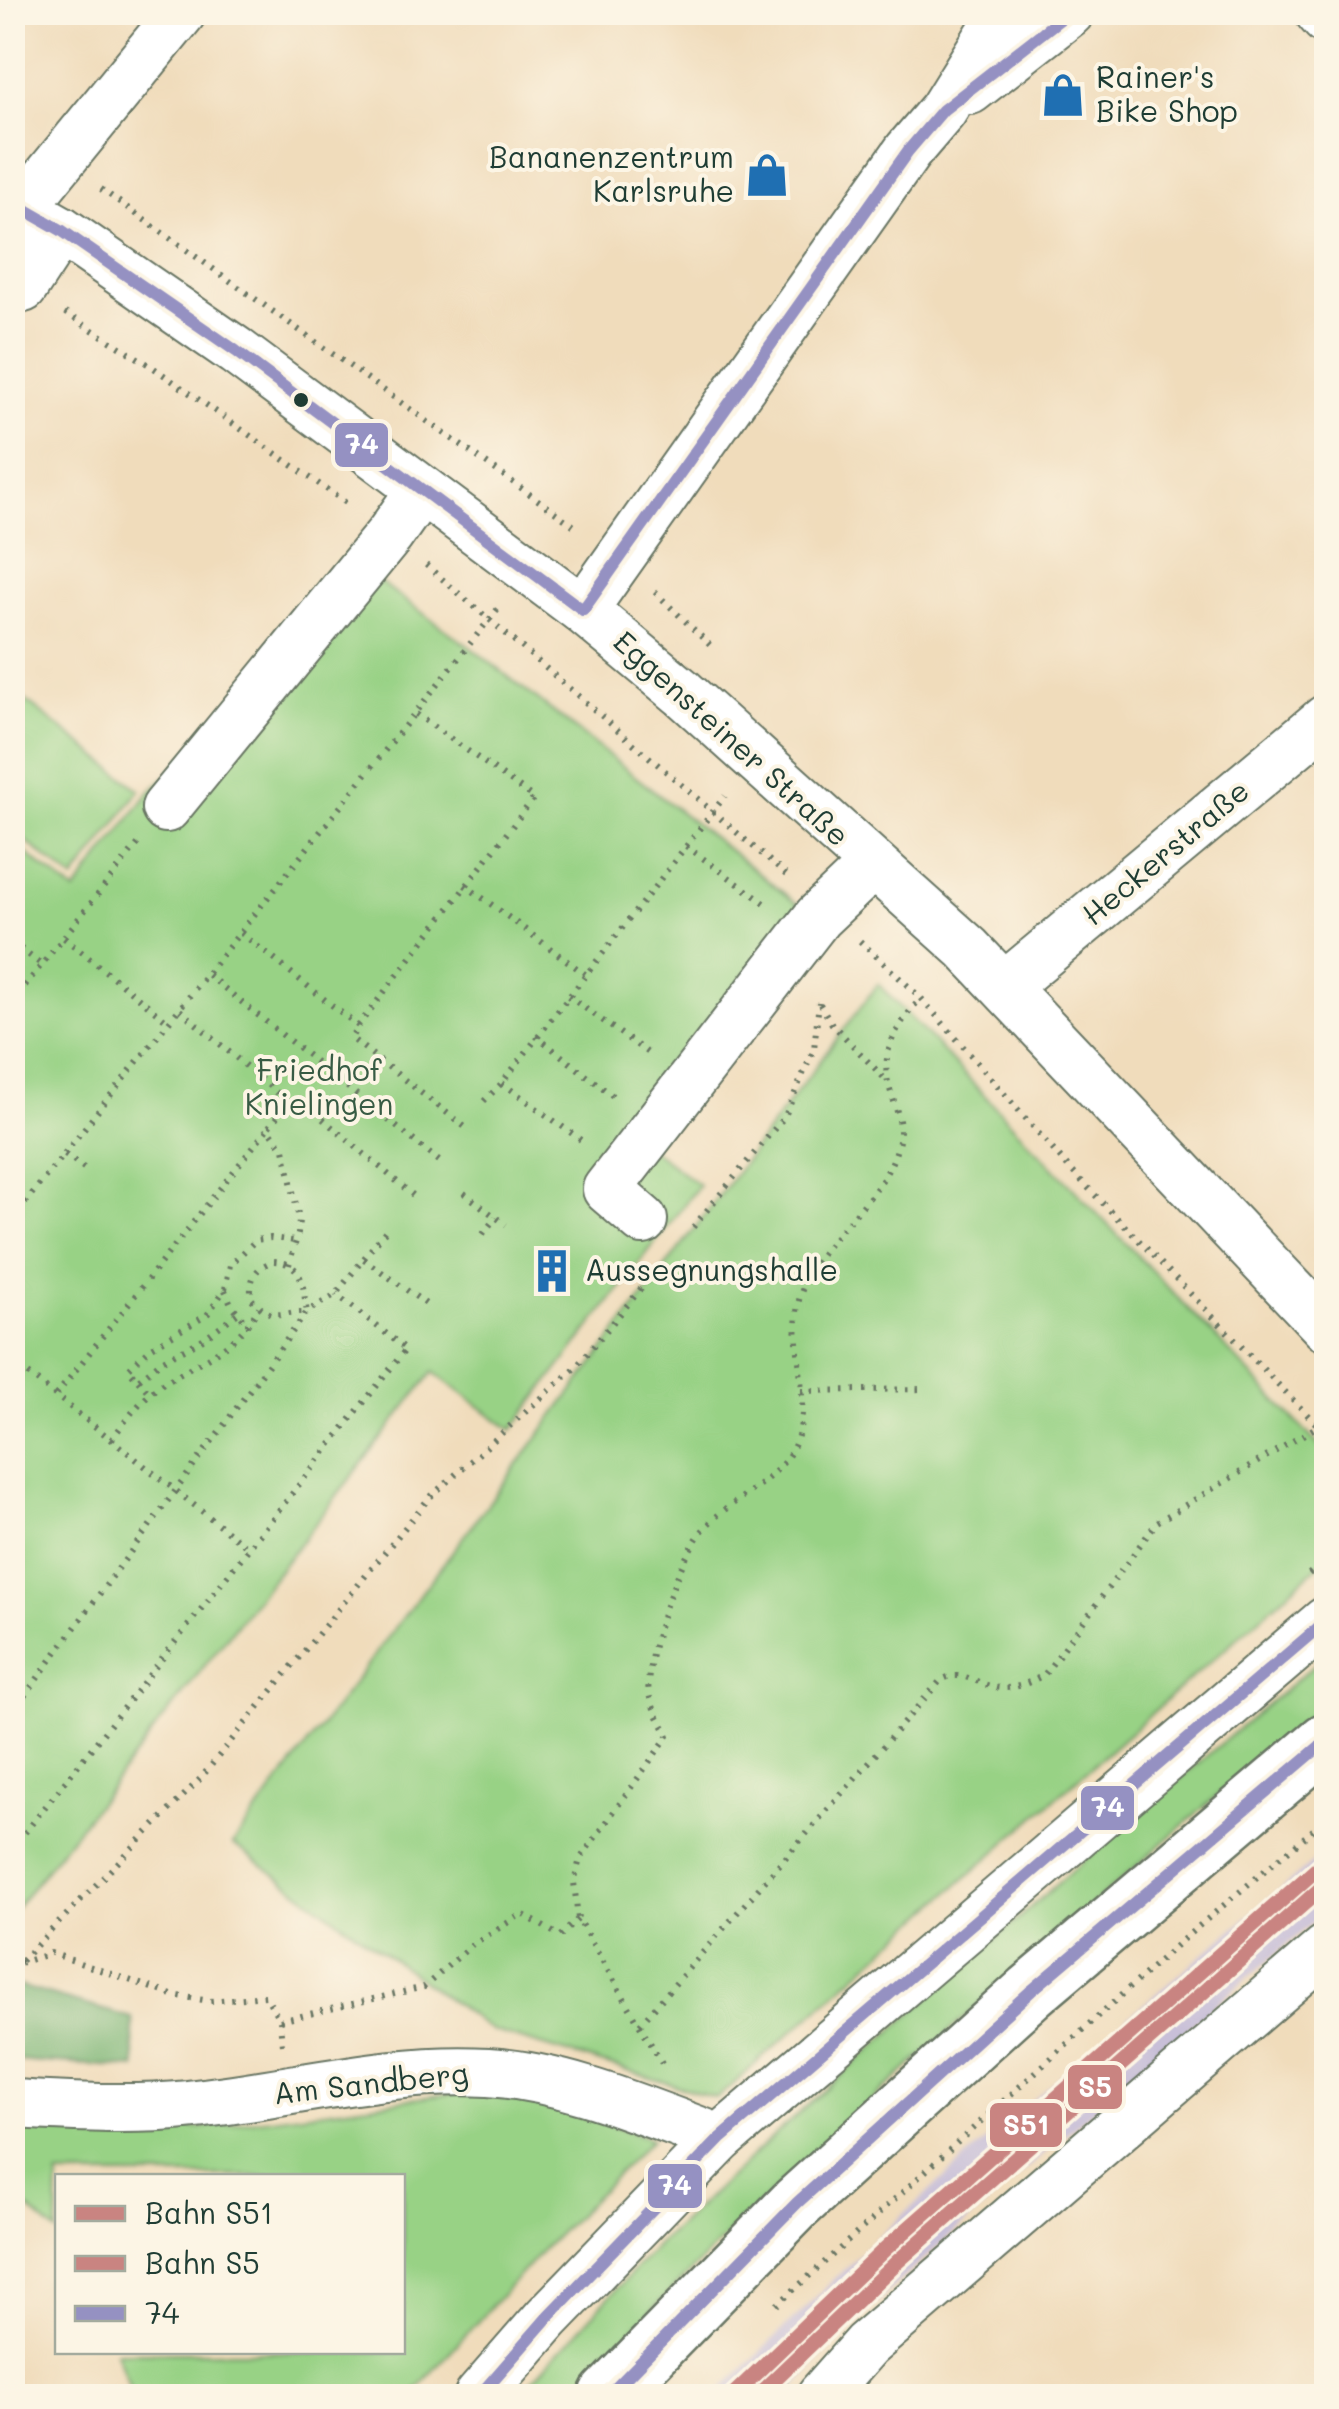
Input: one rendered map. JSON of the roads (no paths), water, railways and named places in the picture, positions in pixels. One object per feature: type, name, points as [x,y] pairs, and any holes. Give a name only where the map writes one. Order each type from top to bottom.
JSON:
[{"type":"main road","points":[[608,2396],[797,2203],[1031,1991],[1326,1741]]},
{"type":"street","points":[[23,288],[32,213],[182,12]]},
{"type":"street","points":[[583,610],[908,151],[943,110],[1004,12]]},
{"type":"street","points":[[943,110],[1070,12]]},
{"type":"street","points":[[1320,12],[1326,20]]},
{"type":"street","name":"Eggensteiner Straße","points":[[32,213],[236,351],[583,610],[683,693],[1005,986],[1326,1327]]},
{"type":"street","points":[[166,808],[390,534],[421,490]]},
{"type":"street","name":"Heckerstraße","points":[[1005,986],[1326,719]]},
{"type":"street","points":[[665,1227],[607,1189],[822,913],[873,864]]},
{"type":"street","points":[[480,2396],[547,2318],[720,2139],[1326,1620]]},
{"type":"street","points":[[820,2396],[866,2345],[1326,1949]]},
{"type":"street","name":"Am Sandberg","points":[[12,2104],[124,2109],[184,2106],[424,2072],[487,2072],[540,2078],[720,2139]]},
{"type":"tram line","points":[[775,2396],[813,2348]]},
{"type":"rail line","name":"S51","points":[[732,2396],[885,2249],[1326,1861]]},
{"type":"rail line","name":"S5","points":[[757,2396],[897,2262],[1326,1884]]},
{"type":"place","name":"Rainer's Bike Shop","points":[[1063,95]]},
{"type":"place","name":"Bananenzentrum Karlsruhe","points":[[767,175]]},
{"type":"place","name":"Aussegnungshalle","points":[[552,1271]]},
{"type":"park label","name":"Friedhof Knielingen","points":[[319,1088]]}]
